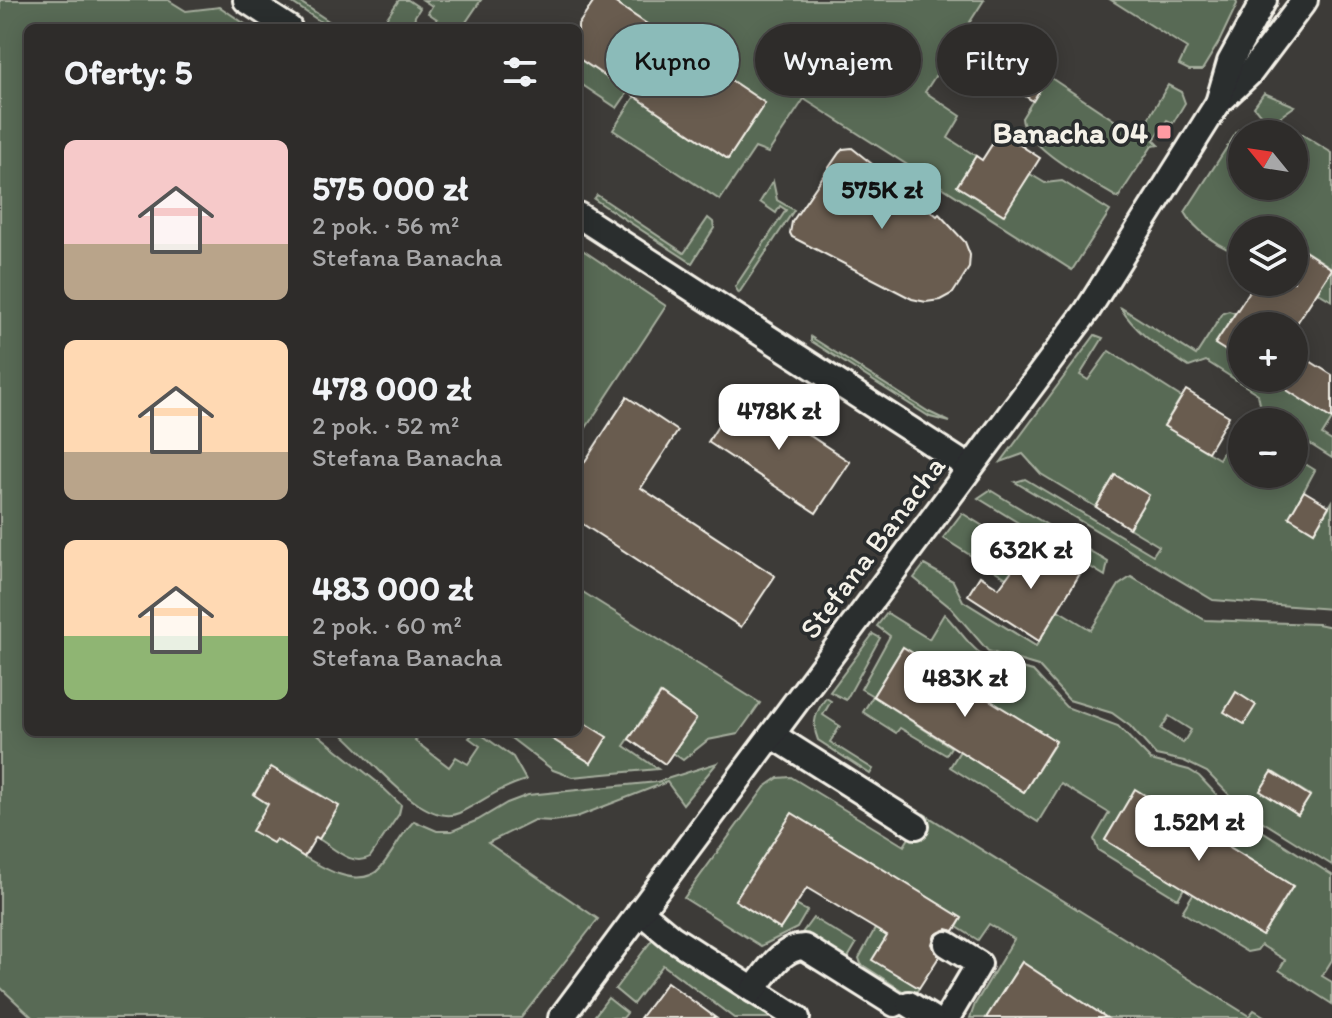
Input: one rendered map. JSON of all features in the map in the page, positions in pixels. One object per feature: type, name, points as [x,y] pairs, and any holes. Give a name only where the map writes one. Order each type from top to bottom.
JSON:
[{"type":"street","points":[[246,0],[283,24]]},
{"type":"street","name":"Stefana Banacha","points":[[1218,103],[1230,62],[1264,0]]},
{"type":"street","name":"Stefana Banacha","points":[[561,1018],[1087,311],[1218,103],[1250,73],[1305,0]]},
{"type":"street","points":[[582,218],[970,468]]},
{"type":"street","points":[[772,735],[916,826]]},
{"type":"street","points":[[640,911],[671,937],[797,1018]]},
{"type":"street","points":[[947,944],[979,964],[947,1018]]},
{"type":"street","points":[[753,990],[778,959],[790,950],[804,947],[931,1018]]},
{"type":"green space","points":[[0,0],[168,0],[186,11],[220,7],[245,24],[24,24],[24,736],[320,736],[401,805],[399,814],[370,857],[363,860],[350,858],[319,839],[339,806],[287,774],[285,776],[271,767],[254,794],[287,820],[284,844],[332,872],[359,878],[371,875],[381,867],[414,821],[437,831],[452,831],[528,795],[657,782],[717,763],[683,804],[667,782],[574,818],[534,820],[488,843],[598,919],[521,1018],[33,1018],[0,987]]},
{"type":"green space","points":[[288,0],[297,0],[333,24],[324,24]]},
{"type":"green space","points":[[399,0],[408,0],[420,8],[414,24],[383,24]]},
{"type":"green space","points":[[423,0],[481,0],[465,24],[434,24],[437,19],[428,13],[432,6]]},
{"type":"green space","points":[[611,0],[984,0],[969,24],[937,24],[937,73],[925,92],[961,116],[948,138],[976,156],[957,186],[1003,215],[1030,174],[1045,183],[1062,181],[1110,211],[1072,270],[804,99],[768,153],[755,148],[720,200],[613,130],[635,96],[728,159],[765,103],[739,86],[739,24],[647,24]]},
{"type":"green space","points":[[1111,0],[1236,0],[1237,4],[1202,70],[1189,70],[1179,65],[1187,48]]},
{"type":"green space","points":[[582,61],[606,77],[606,96],[625,96],[617,108],[582,85]]},
{"type":"green space","points":[[1057,82],[1138,136],[1168,85],[1181,92],[1185,103],[1173,123],[1167,120],[1154,140],[1159,145],[1152,146],[1118,198],[1046,152],[1025,129],[1022,118],[1036,96],[1057,96]]},
{"type":"green space","points":[[1264,93],[1295,106],[1279,120],[1265,120],[1254,107]]},
{"type":"green space","points":[[1308,138],[1332,153],[1332,268],[1308,253],[1308,216],[1228,216],[1228,249],[1209,238],[1185,212],[1228,145],[1228,200],[1308,200]]},
{"type":"green space","points":[[773,181],[777,200],[794,210],[739,293],[735,287],[786,210],[780,206],[776,213],[760,202]]},
{"type":"green space","points":[[597,195],[684,253],[708,218],[714,228],[692,263],[594,199]]},
{"type":"green space","points":[[582,250],[666,306],[582,434]]},
{"type":"green space","points":[[1332,269],[1332,301],[1317,292]]},
{"type":"green space","points":[[1120,307],[1196,355],[1223,313],[1229,311],[1232,312],[1228,312],[1228,324],[1215,344],[1228,352],[1228,375],[1206,361],[1189,367],[1134,326]]},
{"type":"green space","points":[[1095,335],[1103,338],[1080,375],[1088,380],[1109,351],[1181,397],[1164,426],[1219,459],[1228,444],[1228,488],[1305,488],[1290,517],[1314,532],[1332,502],[1332,609],[1213,600],[1015,482],[1025,479],[1153,555],[1159,546],[1129,528],[1148,495],[1115,475],[1096,507],[1041,474],[1023,454],[1001,462]]},
{"type":"green space","points":[[811,337],[929,412],[950,422],[930,417],[811,341]]},
{"type":"green space","points":[[1255,392],[1290,392],[1332,419],[1322,435],[1332,441],[1332,458],[1308,443],[1308,408],[1261,408]]},
{"type":"green space","points":[[1308,466],[1315,470],[1308,483]]},
{"type":"green space","points":[[990,490],[1108,562],[1105,576],[978,498]]},
{"type":"green space","points":[[962,513],[1025,552],[1008,579],[943,538]]},
{"type":"green space","points":[[924,565],[953,581],[963,601],[1036,646],[1058,610],[1091,630],[1119,585],[1131,577],[1205,620],[1332,627],[1332,865],[1244,810],[1207,772],[1184,761],[1156,755],[1130,726],[1112,713],[1069,700],[1038,666],[988,651],[951,608],[914,578]],"holes":[[[1169,716],[1191,730],[1183,743],[1161,729]],[[1273,772],[1310,795],[1298,815],[1260,791]]]},
{"type":"green space","points":[[582,592],[760,703],[738,734],[708,740],[683,760],[673,753],[696,719],[660,694],[624,746],[658,769],[572,777],[553,770],[508,736],[582,736]]},
{"type":"green space","points":[[887,613],[929,639],[944,614],[984,656],[1004,664],[984,697],[903,647],[873,696],[861,689],[890,636],[877,626]]},
{"type":"green space","points":[[873,634],[880,638],[846,700],[830,692]]},
{"type":"green space","points":[[1013,666],[1033,671],[1066,707],[1118,726],[1151,760],[1189,770],[1199,776],[1229,808],[1245,819],[1212,815],[1202,830],[1135,790],[1105,840],[1184,888],[1178,899],[1098,850],[1094,839],[1109,813],[1061,784],[1038,822],[950,767],[960,751],[1024,792],[1056,742],[991,701]]},
{"type":"green space","points":[[873,696],[951,747],[946,755],[900,728],[896,733],[863,712]]},
{"type":"green space","points":[[826,698],[831,701],[823,715],[840,726],[830,742],[873,769],[870,774],[818,740],[816,718]]},
{"type":"green space","points":[[344,736],[418,736],[415,741],[449,767],[456,757],[468,764],[480,746],[469,738],[483,736],[513,757],[526,780],[459,813],[444,815],[412,800]]},
{"type":"green space","points":[[791,777],[904,846],[924,814],[1249,1016],[1254,1010],[1267,1018],[1107,1018],[1022,962],[986,1018],[970,1018],[975,1004],[1014,939],[989,924],[978,940],[957,927],[962,918],[792,813],[735,900],[780,929],[796,905],[807,911],[797,928],[761,946],[684,898],[765,787],[778,778]]},
{"type":"green space","points":[[1231,827],[1259,829],[1332,875],[1332,960],[1322,976],[1332,982],[1332,1004],[1279,970],[1285,960],[1261,945],[1257,950],[1247,952],[1182,912],[1193,894],[1262,936],[1293,886],[1222,842]]},
{"type":"green space","points":[[813,918],[856,944],[849,956],[850,964],[799,937]]},
{"type":"green space","points":[[875,929],[887,936],[873,960],[919,988],[910,1001],[904,992],[861,964],[859,958]]},
{"type":"green space","points":[[655,936],[667,948],[773,1018],[734,1018],[663,965],[633,1004],[615,989]]},
{"type":"green space","points":[[608,998],[627,1013],[623,1018],[593,1018]]},
{"type":"building","points":[[595,0],[611,0],[647,24],[606,24],[606,77],[582,61],[582,24],[579,24]]},
{"type":"building","points":[[739,86],[765,103],[728,159],[634,96],[739,96]]},
{"type":"building","points":[[1000,132],[1040,158],[1004,215],[957,186],[976,156],[982,160]]},
{"type":"building","points":[[852,148],[937,216],[939,214],[965,242],[970,255],[969,268],[953,293],[940,300],[926,302],[912,299],[792,237],[792,222],[839,153]]},
{"type":"building","points":[[1308,253],[1332,269],[1304,312],[1236,312],[1247,296],[1308,296]]},
{"type":"building","points":[[1228,324],[1228,352],[1215,344]]},
{"type":"building","points":[[1308,360],[1332,375],[1332,419],[1290,392],[1308,392]]},
{"type":"building","points":[[741,390],[850,462],[816,513],[708,442]]},
{"type":"building","points":[[1186,390],[1228,415],[1208,452],[1164,426]]},
{"type":"building","points":[[627,397],[678,431],[641,488],[775,576],[741,627],[582,524],[582,466]]},
{"type":"building","points":[[1115,475],[1149,495],[1129,528],[1096,507]]},
{"type":"building","points":[[1304,491],[1329,506],[1314,532],[1289,517]]},
{"type":"building","points":[[1047,544],[1084,567],[1039,641],[968,595],[980,576],[999,588],[1026,551],[1038,558]]},
{"type":"building","points":[[903,647],[1056,741],[1024,792],[873,696]]},
{"type":"building","points":[[1236,692],[1256,705],[1244,724],[1224,712]]},
{"type":"building","points":[[661,694],[696,719],[665,764],[629,739]]},
{"type":"building","points":[[582,721],[607,737],[591,763],[547,736],[582,736]]},
{"type":"building","points":[[271,767],[339,806],[304,857],[276,839],[273,843],[252,831],[268,804],[254,795]]},
{"type":"building","points":[[1272,772],[1310,796],[1298,815],[1260,791]]},
{"type":"building","points":[[1135,789],[1293,886],[1262,936],[1105,840]]},
{"type":"building","points":[[792,813],[962,918],[954,931],[947,929],[935,935],[932,944],[939,957],[919,988],[872,960],[887,936],[807,888],[780,929],[735,900]]},
{"type":"building","points":[[1022,962],[1107,1018],[986,1018]]},
{"type":"building","points":[[667,982],[716,1018],[640,1018]]},
{"type":"place","name":"Banacha 04","points":[[1164,132]]}]
